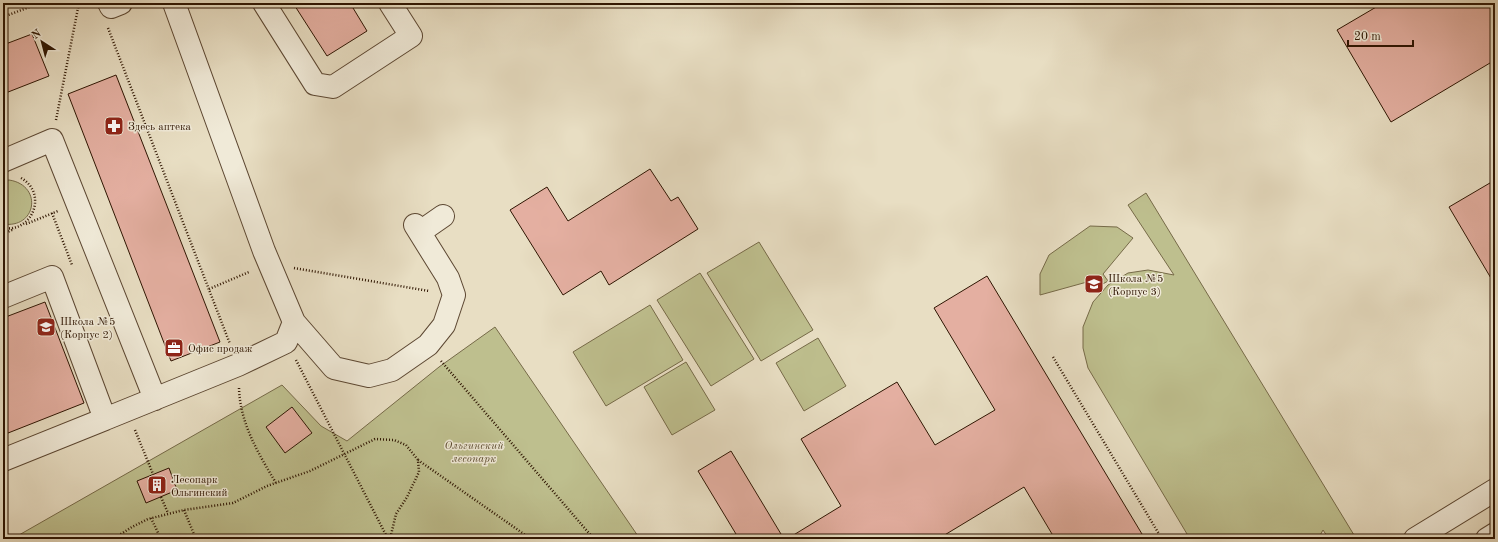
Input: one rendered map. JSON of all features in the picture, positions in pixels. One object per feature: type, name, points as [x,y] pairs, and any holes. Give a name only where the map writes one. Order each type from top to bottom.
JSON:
[{"type":"street","points":[[109,3],[111,7],[121,3]]},
{"type":"street","points":[[174,3],[269,264],[290,332],[334,368],[369,376],[392,370],[428,345],[444,325],[454,295],[448,278],[418,229],[444,216]]},
{"type":"street","points":[[264,3],[315,84],[333,87],[411,36],[390,3]]},
{"type":"street","points":[[3,161],[52,140],[155,399]]},
{"type":"street","points":[[3,297],[52,277],[104,419]]},
{"type":"street","points":[[3,460],[238,365],[290,332]]},
{"type":"street","points":[[1415,539],[1495,490]]},
{"type":"street","points":[[1487,539],[1495,534]]},
{"type":"path","points":[[3,17],[40,3]]},
{"type":"path","points":[[52,140],[79,3]]},
{"type":"path","points":[[107,25],[238,365],[239,398],[245,426],[255,448],[276,483]]},
{"type":"path","points":[[3,234],[26,224],[36,208],[36,199],[33,190],[26,181],[18,177],[23,172]]},
{"type":"path","points":[[3,228],[19,227],[76,203]]},
{"type":"path","points":[[209,289],[269,264],[454,295]]},
{"type":"path","points":[[290,332],[343,454],[389,539]]},
{"type":"path","points":[[428,345],[594,539]]},
{"type":"path","points":[[1053,357],[1162,539]]},
{"type":"path","points":[[113,539],[132,527],[151,518],[184,510],[232,503],[276,483],[310,471],[375,438],[394,440],[406,445],[418,460],[530,539]]},
{"type":"path","points":[[389,539],[396,514],[419,472],[418,460]]},
{"type":"path","points":[[161,496],[168,513]]},
{"type":"path","points":[[184,510],[196,539]]},
{"type":"path","points":[[151,518],[161,539]]},
{"type":"green space","points":[[9,180],[20,184],[27,190],[31,197],[32,206],[29,214],[23,220],[14,224],[3,224],[3,181]]},
{"type":"green space","points":[[1146,193],[1354,535],[1348,539],[1329,539],[1323,530],[1318,539],[1190,539],[1088,368],[1083,348],[1083,327],[1093,302],[1108,285],[1128,273],[1148,270],[1174,275],[1128,205]]},
{"type":"green space","points":[[1090,226],[1117,227],[1133,238],[1103,274],[1108,281],[1092,290],[1087,282],[1040,295],[1040,274],[1049,255]]},
{"type":"green space","points":[[759,242],[813,330],[761,361],[707,273]]},
{"type":"green space","points":[[700,273],[754,359],[711,386],[657,300]]},
{"type":"green space","points":[[650,305],[683,360],[606,406],[573,352]]},
{"type":"green space","name":"Ольгинский лесопарк","points":[[495,327],[640,539],[12,539],[282,385],[321,426],[347,441],[439,367]]},
{"type":"green space","points":[[818,338],[846,386],[804,411],[776,363]]},
{"type":"green space","points":[[686,362],[715,410],[672,435],[644,387]]},
{"type":"building","points":[[293,3],[350,3],[367,31],[327,56]]},
{"type":"building","points":[[1383,3],[1495,3],[1495,60],[1391,122],[1337,30]]},
{"type":"building","points":[[32,34],[49,76],[3,94],[3,45]]},
{"type":"building","points":[[116,75],[220,342],[171,361],[68,94]]},
{"type":"building","points":[[650,169],[671,201],[678,197],[698,229],[609,285],[601,271],[563,295],[510,210],[547,187],[568,221]]},
{"type":"building","points":[[1495,180],[1495,285],[1449,207]]},
{"type":"building","points":[[987,276],[1145,539],[1055,539],[1024,487],[938,539],[787,539],[841,506],[801,439],[897,382],[935,445],[995,410],[934,308]]},
{"type":"building","points":[[45,302],[84,403],[3,435],[3,318]]},
{"type":"building","points":[[292,407],[312,433],[285,453],[266,427]]},
{"type":"building","points":[[731,451],[784,539],[739,539],[698,471]]},
{"type":"building","name":"Лесопарк Ольгинский","points":[[169,468],[177,490],[146,503],[137,481]]},
{"type":"place","name":"Здесь аптека","points":[[114,126]]},
{"type":"place","name":"Школа №5 (Корпус 3)","points":[[1094,284]]},
{"type":"place","name":"Школа №5 (Корпус 2)","points":[[46,327]]},
{"type":"place","name":"Офис продаж","points":[[174,348]]},
{"type":"place","name":"Лесопарк Ольгинский","points":[[157,485]]}]
